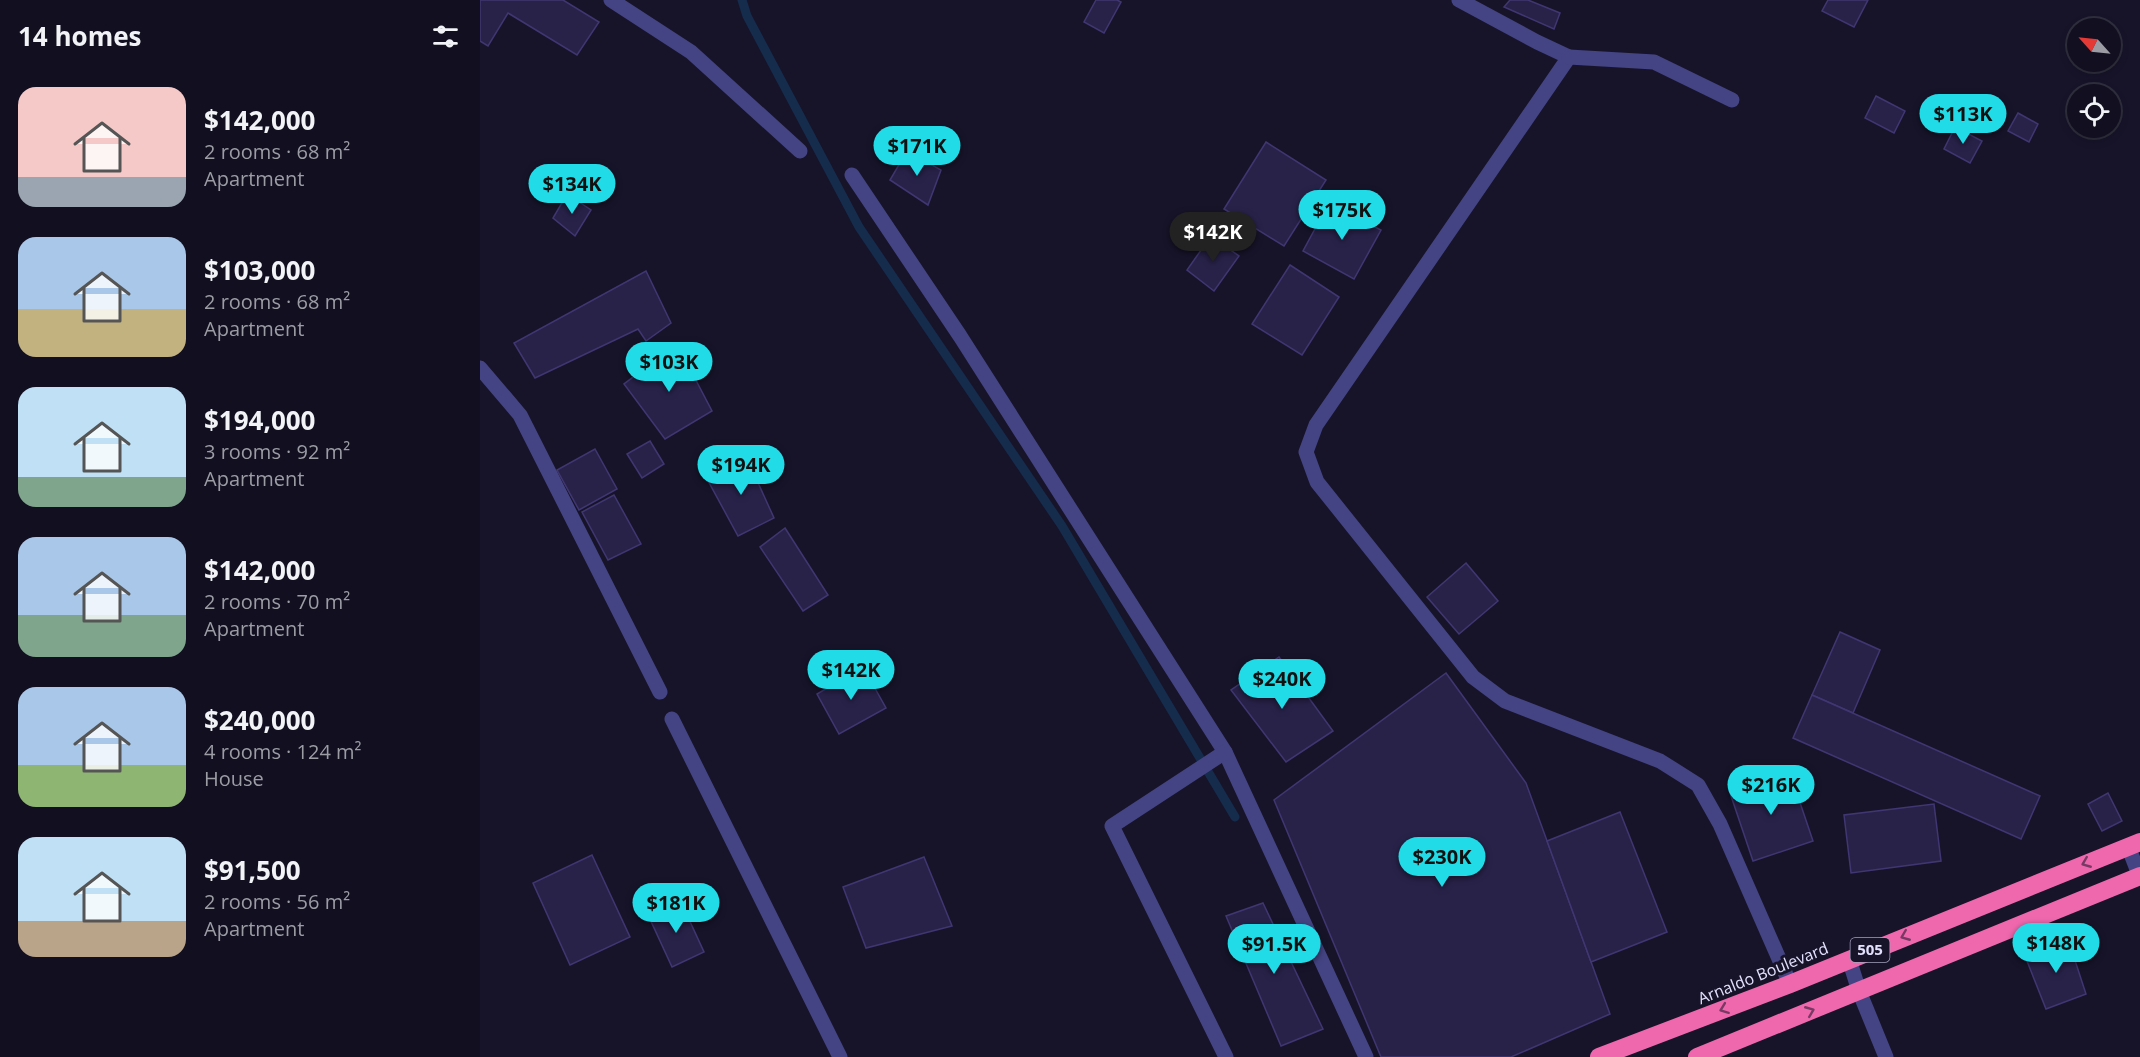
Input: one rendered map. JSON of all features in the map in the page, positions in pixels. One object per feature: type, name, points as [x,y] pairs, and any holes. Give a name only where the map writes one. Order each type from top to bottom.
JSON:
[{"type":"highway","name":"Arnaldo Boulevard","points":[[1599,1057],[1791,984],[2134,844]]},
{"type":"highway","name":"505","points":[[1697,1057],[2140,876]]},
{"type":"street","points":[[611,0],[691,52],[800,151]]},
{"type":"street","points":[[1459,0],[1569,57],[1654,62],[1732,100]]},
{"type":"street","points":[[1569,57],[1316,425],[1306,452],[1317,482],[1473,677],[1504,701],[1660,761],[1698,785],[1720,824],[1791,984]]},
{"type":"street","points":[[852,175],[960,336],[1225,752],[1366,1057]]},
{"type":"street","points":[[480,368],[520,416],[660,692]]},
{"type":"street","points":[[672,719],[840,1057]]},
{"type":"street","points":[[1225,752],[1112,826],[1226,1057]]},
{"type":"street","points":[[2134,844],[2140,876]]},
{"type":"street","points":[[1849,959],[1859,991],[1886,1057]]},
{"type":"building","points":[[480,0],[563,0],[599,22],[577,55],[508,13],[488,46],[480,41]]},
{"type":"building","points":[[1096,0],[1121,2],[1104,33],[1084,22]]},
{"type":"building","points":[[1510,0],[1528,0],[1560,13],[1554,29],[1504,7]]},
{"type":"building","points":[[1828,0],[1868,0],[1854,27],[1822,11]]},
{"type":"building","points":[[1876,96],[1905,111],[1894,133],[1865,118]]},
{"type":"building","points":[[2018,113],[2038,124],[2029,142],[2008,131]]},
{"type":"building","points":[[1955,127],[1982,141],[1970,163],[1944,149]]},
{"type":"building","points":[[1266,142],[1326,180],[1284,246],[1224,209]]},
{"type":"building","points":[[907,151],[941,170],[928,205],[890,180]]},
{"type":"building","points":[[567,194],[591,210],[575,236],[553,218]]},
{"type":"building","points":[[1329,203],[1381,230],[1354,279],[1303,251]]},
{"type":"building","points":[[1211,236],[1239,256],[1214,291],[1187,270]]},
{"type":"building","points":[[1290,265],[1339,297],[1302,355],[1252,324]]},
{"type":"building","points":[[646,271],[671,323],[646,341],[638,329],[535,378],[514,343]]},
{"type":"building","points":[[677,344],[712,411],[665,439],[624,384]]},
{"type":"building","points":[[650,441],[664,464],[642,478],[627,454]]},
{"type":"building","points":[[595,449],[617,489],[579,510],[557,470]]},
{"type":"building","points":[[745,454],[774,518],[738,536],[706,477]]},
{"type":"building","points":[[614,495],[641,544],[608,560],[582,512]]},
{"type":"building","points":[[785,528],[828,595],[803,611],[760,547]]},
{"type":"building","points":[[1466,563],[1498,601],[1459,634],[1427,597]]},
{"type":"building","points":[[1840,632],[1880,650],[1853,713],[1812,695]]},
{"type":"building","points":[[1279,657],[1333,731],[1286,762],[1231,690]]},
{"type":"building","points":[[863,667],[886,708],[839,734],[817,694]]},
{"type":"building","points":[[1446,673],[1526,783],[1610,1014],[1511,1057],[1381,1057],[1274,800]]},
{"type":"building","points":[[1812,695],[2040,796],[2021,839],[1793,738]]},
{"type":"building","points":[[1789,770],[1813,841],[1753,861],[1729,790]]},
{"type":"building","points":[[2108,793],[2122,821],[2102,831],[2088,804]]},
{"type":"building","points":[[1934,804],[1941,861],[1851,873],[1844,815]]},
{"type":"building","points":[[1620,812],[1667,932],[1591,962],[1547,841]]},
{"type":"building","points":[[592,855],[630,937],[570,965],[533,883]]},
{"type":"building","points":[[924,857],[952,926],[866,948],[843,887]]},
{"type":"building","points":[[681,902],[704,952],[672,967],[649,917]]},
{"type":"building","points":[[1263,903],[1323,1029],[1281,1046],[1226,916]]},
{"type":"building","points":[[2068,939],[2086,994],[2046,1009],[2025,956]]},
{"type":"waterway","points":[[742,0],[747,16],[859,227],[1062,526],[1235,817]]}]
